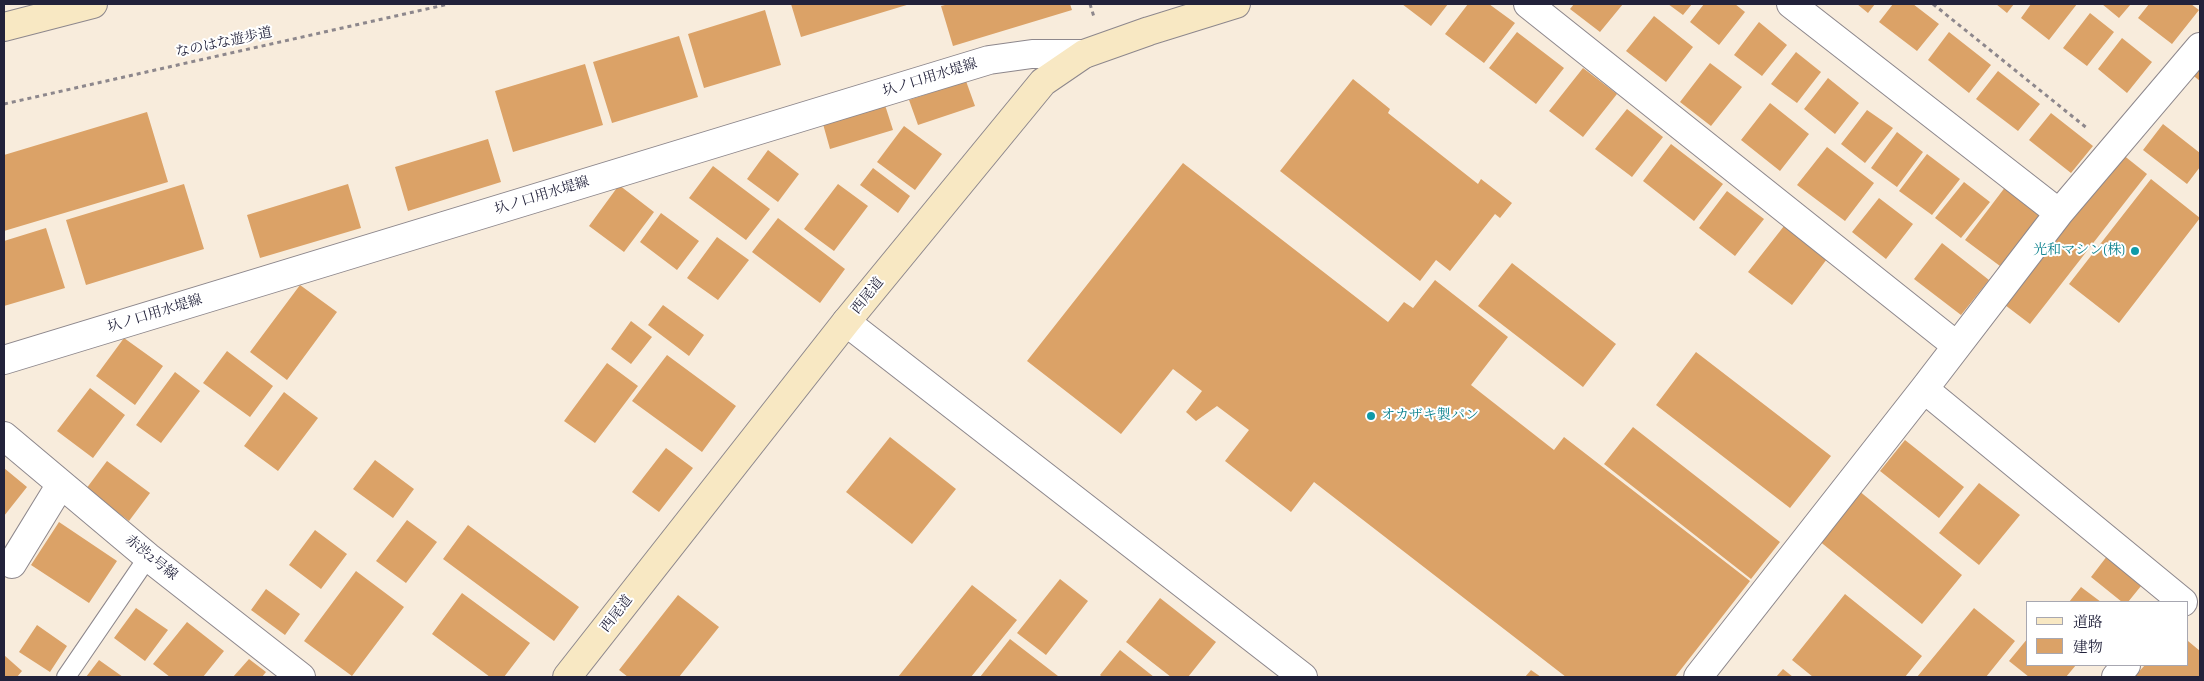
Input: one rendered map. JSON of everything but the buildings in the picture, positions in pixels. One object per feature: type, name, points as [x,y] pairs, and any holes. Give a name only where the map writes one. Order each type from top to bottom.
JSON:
[{"type":"street","points":[[4,27],[93,4]]},
{"type":"street","name":"西尾道","points":[[567,677],[846,322],[1043,82],[1084,54],[1149,31],[1236,4]]},
{"type":"street","points":[[1528,4],[1957,346]]},
{"type":"street","points":[[1791,4],[2059,213]]},
{"type":"street","points":[[1698,677],[1924,389],[2059,213],[2200,47]]},
{"type":"street","name":"圦ノ口用水堤線","points":[[4,360],[989,60],[1032,54],[1084,54]]},
{"type":"street","points":[[846,322],[1303,677]]},
{"type":"street","points":[[1924,389],[2180,601]]},
{"type":"street","name":"赤渋2号線","points":[[4,436],[148,557],[301,677]]},
{"type":"street","points":[[12,564],[61,484]]},
{"type":"street","points":[[2189,608],[2200,616]]},
{"type":"street","points":[[2116,677],[2125,666]]},
{"type":"lane","points":[[66,677],[148,557]]},
{"type":"path","name":"なのはな遊歩道","points":[[4,104],[449,4]]},
{"type":"path","points":[[1090,4],[1094,18]]},
{"type":"path","points":[[1932,4],[2114,149]]},
{"type":"place","name":"光和マシン(株)","points":[[2135,251]]},
{"type":"place","name":"オカザキ製パン","points":[[1371,416]]}]
